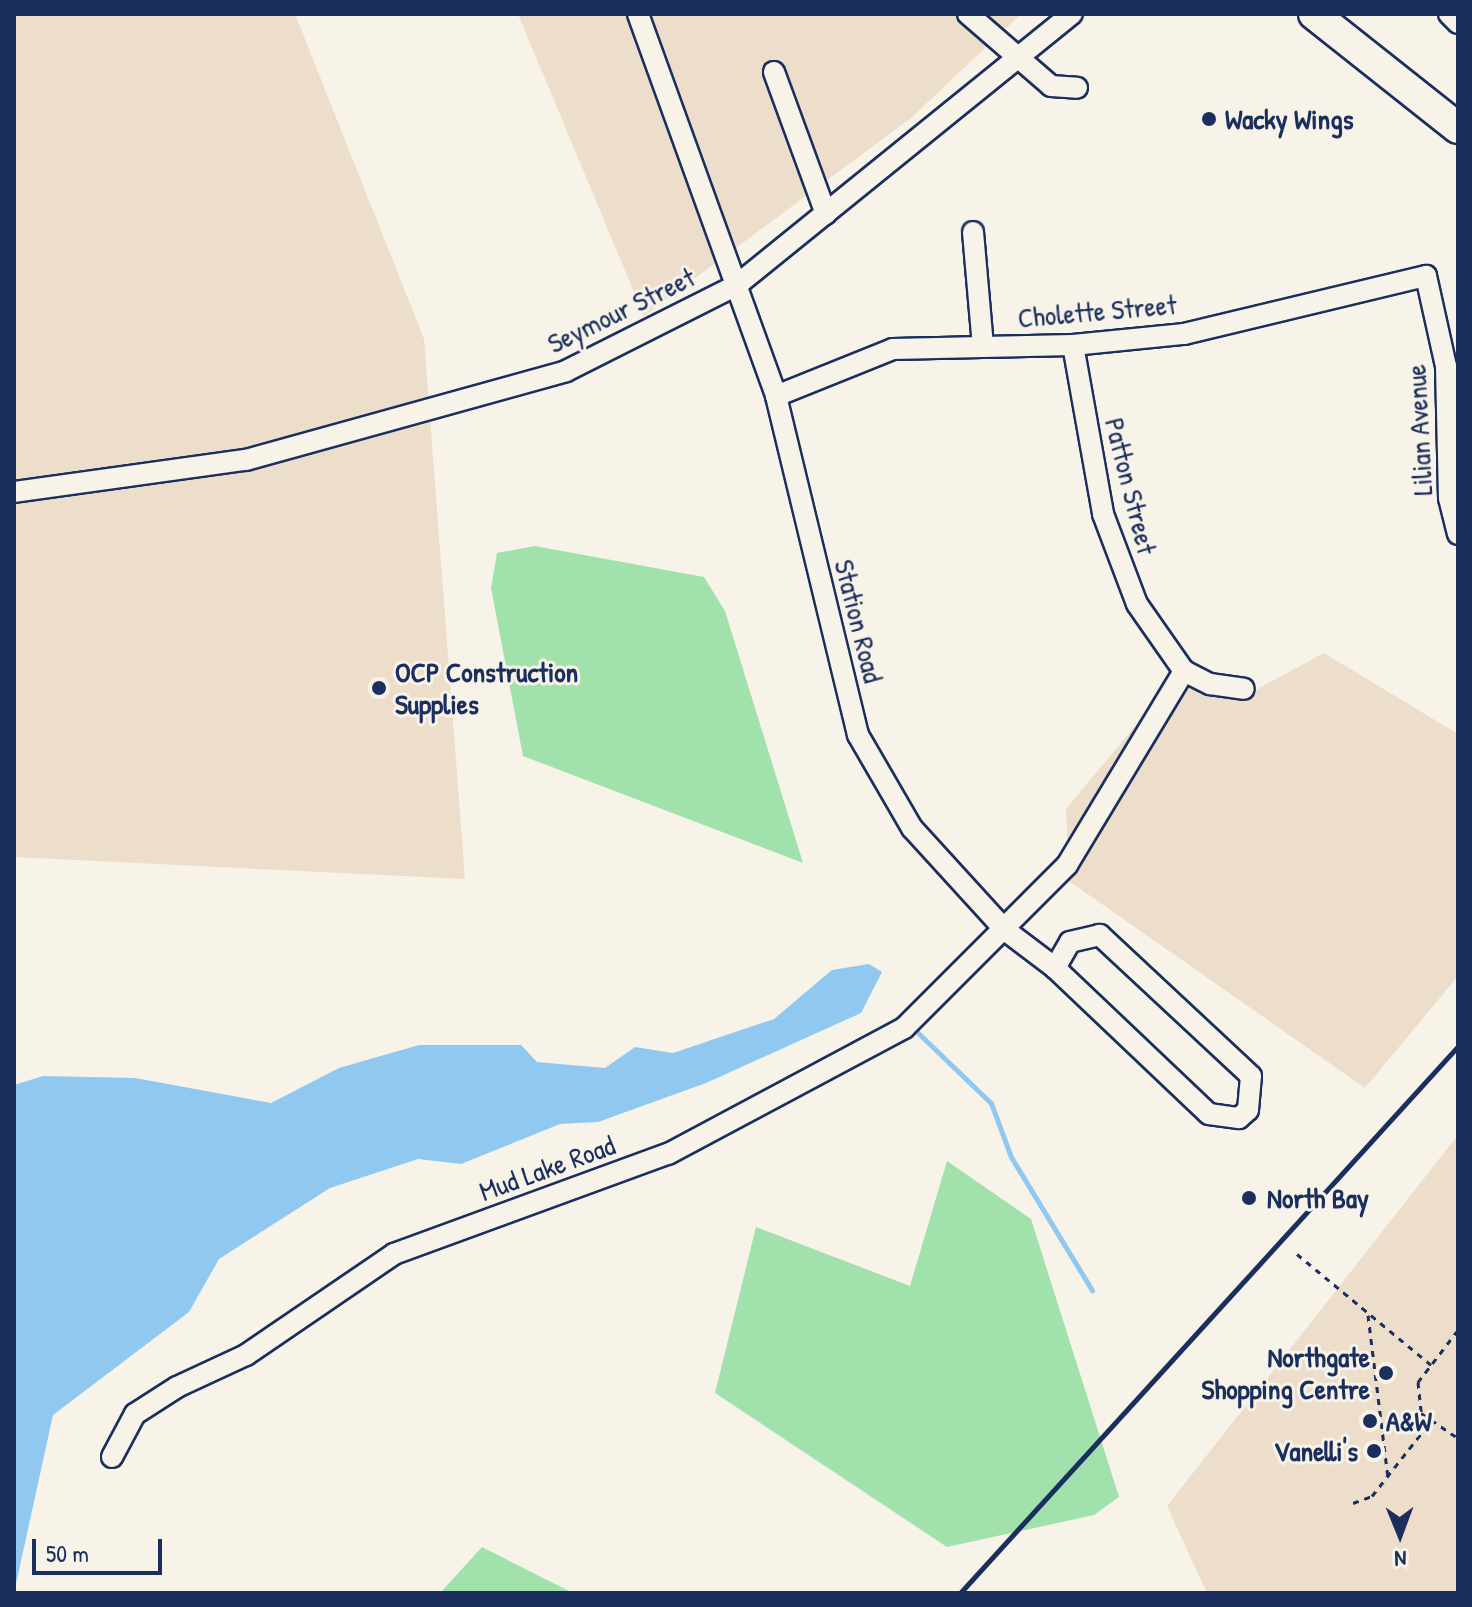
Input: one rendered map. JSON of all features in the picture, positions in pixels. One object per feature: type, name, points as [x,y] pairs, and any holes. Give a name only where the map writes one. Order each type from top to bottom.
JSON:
[{"type":"highway","points":[[1314,14],[1458,128]]},
{"type":"street","name":"Station Road","points":[[638,14],[776,396],[858,735],[912,828],[1005,930],[1055,968],[1209,1114],[1239,1118],[1248,1110],[1251,1076],[1100,935],[1070,942],[1055,968]]},
{"type":"street","points":[[968,14],[1051,86],[1077,88]]},
{"type":"street","name":"Seymour Street","points":[[14,492],[246,460],[566,371],[737,285],[1020,60],[1072,14]]},
{"type":"street","points":[[1449,14],[1458,23]]},
{"type":"street","points":[[774,72],[826,214]]},
{"type":"street","points":[[973,232],[983,347]]},
{"type":"street","name":"Cholette Street","points":[[776,396],[893,349],[1073,345],[1184,334],[1426,276]]},
{"type":"street","name":"Lilian Avenue","points":[[1426,276],[1446,366],[1449,498],[1458,534]]},
{"type":"street","name":"Patton Street","points":[[1073,345],[1111,544],[1137,604],[1184,671]]},
{"type":"street","points":[[1005,930],[1067,865],[1184,671],[1210,684],[1244,689]]},
{"type":"street","name":"Mud Lake Road","points":[[112,1457],[135,1414],[177,1387],[246,1355],[394,1254],[668,1154],[904,1028],[1005,930]]},
{"type":"path","points":[[1297,1254],[1431,1365]]},
{"type":"path","points":[[1368,1315],[1388,1478]]},
{"type":"path","points":[[1458,1330],[1418,1382],[1421,1413],[1458,1438]]},
{"type":"path","points":[[1340,1364],[1374,1360]]},
{"type":"path","points":[[1353,1503],[1372,1496],[1432,1420]]},
{"type":"shaded area","points":[[14,14],[295,14],[424,339],[465,879],[14,857]]},
{"type":"shaded area","points":[[518,14],[1021,14],[911,118],[644,316]]},
{"type":"shaded area","points":[[1324,653],[1458,734],[1458,976],[1365,1088],[1069,881],[1066,809],[1176,677],[1241,698]]},
{"type":"shaded area","points":[[1458,1135],[1458,1593],[1207,1593],[1167,1506]]},
{"type":"green space","points":[[535,546],[704,577],[725,611],[803,863],[523,756],[491,588],[497,553]]},
{"type":"green space","points":[[947,1161],[1031,1219],[1119,1497],[1094,1515],[947,1547],[715,1393],[756,1227],[910,1286]]},
{"type":"green space","points":[[482,1547],[573,1593],[440,1593]]},
{"type":"water","points":[[869,964],[882,972],[861,1013],[706,1083],[598,1122],[560,1124],[461,1164],[418,1159],[330,1188],[219,1259],[189,1312],[53,1415],[14,1593],[14,1085],[43,1076],[135,1078],[271,1103],[339,1068],[419,1045],[521,1045],[537,1062],[605,1068],[635,1047],[673,1053],[774,1019],[832,970]]},
{"type":"waterway","points":[[914,1029],[991,1103],[1011,1157],[1092,1290]]},
{"type":"railway","points":[[960,1593],[1458,1046]]},
{"type":"place","name":"Wacky Wings","points":[[1209,119]]},
{"type":"place","name":"OCP Construction Supplies","points":[[379,688]]},
{"type":"place","name":"North Bay","points":[[1249,1198]]},
{"type":"place","name":"Northgate Shopping Centre","points":[[1386,1373]]},
{"type":"place","name":"A&W","points":[[1370,1421]]},
{"type":"place","name":"Vanelli's","points":[[1374,1451]]}]
